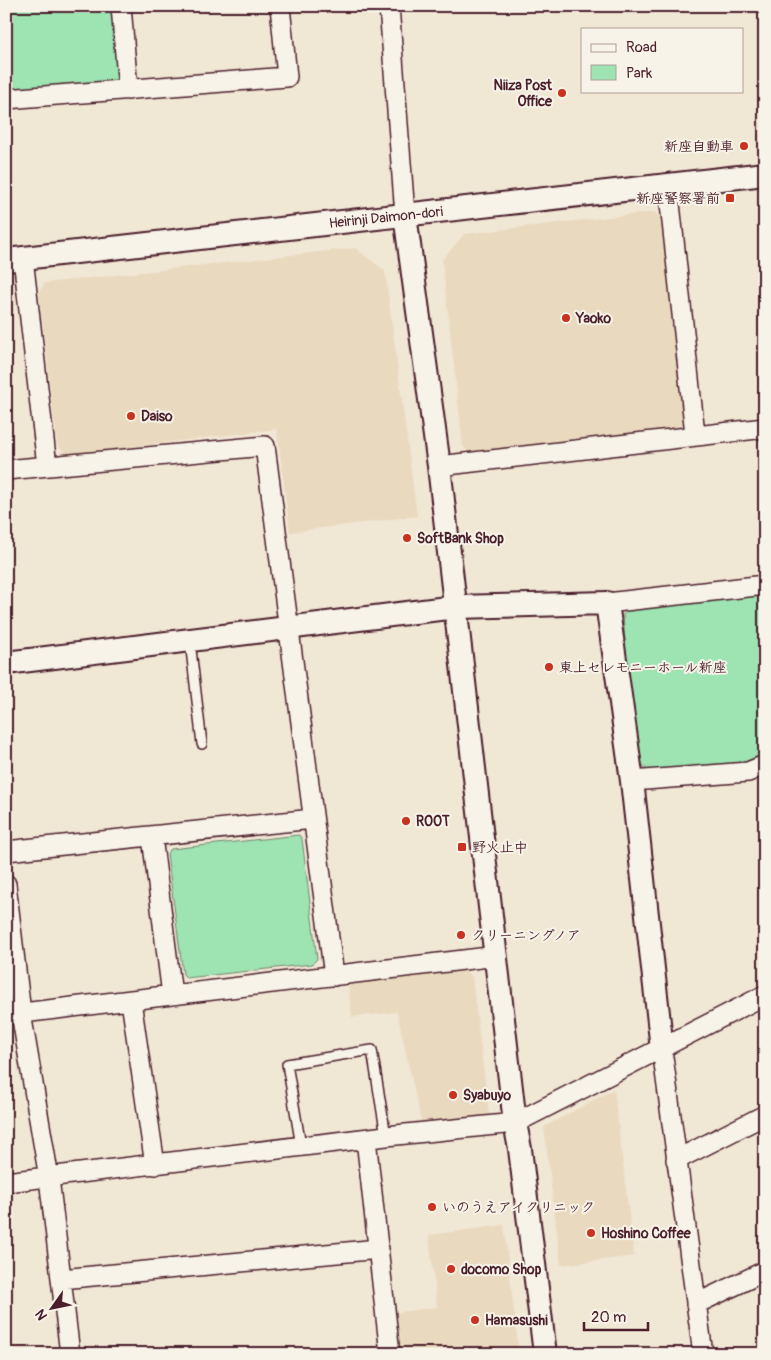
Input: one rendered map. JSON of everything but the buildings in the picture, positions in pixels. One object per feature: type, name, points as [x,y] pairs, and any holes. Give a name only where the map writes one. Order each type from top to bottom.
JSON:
[{"type":"street","points":[[6,99],[287,76],[280,6]]},
{"type":"street","points":[[389,6],[405,215],[439,466],[515,1123],[520,1149],[545,1354]]},
{"type":"street","points":[[124,7],[128,90]]},
{"type":"street","name":"Heirinji Daimon-dori","points":[[15,259],[765,174]]},
{"type":"street","points":[[668,185],[695,434]]},
{"type":"street","points":[[15,259],[47,466]]},
{"type":"street","points":[[439,466],[695,434],[765,428]]},
{"type":"street","points":[[6,470],[265,446],[334,976]]},
{"type":"street","points":[[6,663],[455,607],[606,603],[765,586]]},
{"type":"street","points":[[606,603],[632,782],[662,1049],[703,1354]]},
{"type":"street","points":[[632,782],[748,772],[765,765]]},
{"type":"street","points":[[6,851],[313,819]]},
{"type":"street","points":[[152,837],[172,995]]},
{"type":"street","points":[[6,884],[14,1014],[49,1178],[70,1354]]},
{"type":"street","points":[[14,1014],[497,956]]},
{"type":"street","points":[[6,1182],[366,1138],[515,1123],[765,995]]},
{"type":"street","points":[[131,1001],[155,1165]]},
{"type":"street","points":[[676,1160],[765,1114]]},
{"type":"street","points":[[366,1138],[390,1354]]},
{"type":"street","points":[[61,1279],[379,1249]]},
{"type":"street","points":[[696,1304],[765,1271]]},
{"type":"lane","points":[[190,641],[202,744]]},
{"type":"lane","points":[[301,1146],[287,1064],[372,1050],[386,1136]]},
{"type":"shaded area","points":[[654,212],[661,218],[686,421],[679,429],[469,453],[463,446],[442,260],[464,234]]},
{"type":"shaded area","points":[[355,248],[385,271],[417,516],[290,532],[277,429],[66,455],[57,444],[39,292],[45,283]]},
{"type":"shaded area","points":[[466,971],[472,977],[489,1115],[422,1125],[397,1012],[352,1017],[348,984]]},
{"type":"shaded area","points":[[614,1089],[634,1256],[561,1265],[544,1127]]},
{"type":"shaded area","points":[[504,1225],[519,1354],[397,1354],[392,1313],[437,1307],[429,1235]]},
{"type":"green space","points":[[6,6],[121,6],[128,90],[6,99]]},
{"type":"green space","points":[[764,592],[765,753],[743,763],[647,770],[641,763],[627,668],[623,615],[630,606]]},
{"type":"green space","points":[[299,835],[302,839],[317,959],[312,964],[186,978],[183,974],[167,853],[171,849]]},
{"type":"place","name":"Niiza Post Office","points":[[562,93]]},
{"type":"place","name":"新座自動車","points":[[744,146]]},
{"type":"place","name":"新座警察署前","points":[[730,198]]},
{"type":"place","name":"Yaoko","points":[[566,318]]},
{"type":"place","name":"Daiso","points":[[131,416]]},
{"type":"place","name":"SoftBank Shop","points":[[407,538]]},
{"type":"place","name":"東上セレモニーホール新座","points":[[549,667]]},
{"type":"place","name":"ROOT","points":[[406,821]]},
{"type":"place","name":"野火止中","points":[[462,847]]},
{"type":"place","name":"クリーニングノア","points":[[461,935]]},
{"type":"place","name":"Syabuyo","points":[[453,1095]]},
{"type":"place","name":"いのうえアイクリニック","points":[[432,1207]]},
{"type":"place","name":"Hoshino Coffee","points":[[591,1233]]},
{"type":"place","name":"docomo Shop","points":[[451,1269]]},
{"type":"place","name":"Hamasushi","points":[[475,1320]]}]
